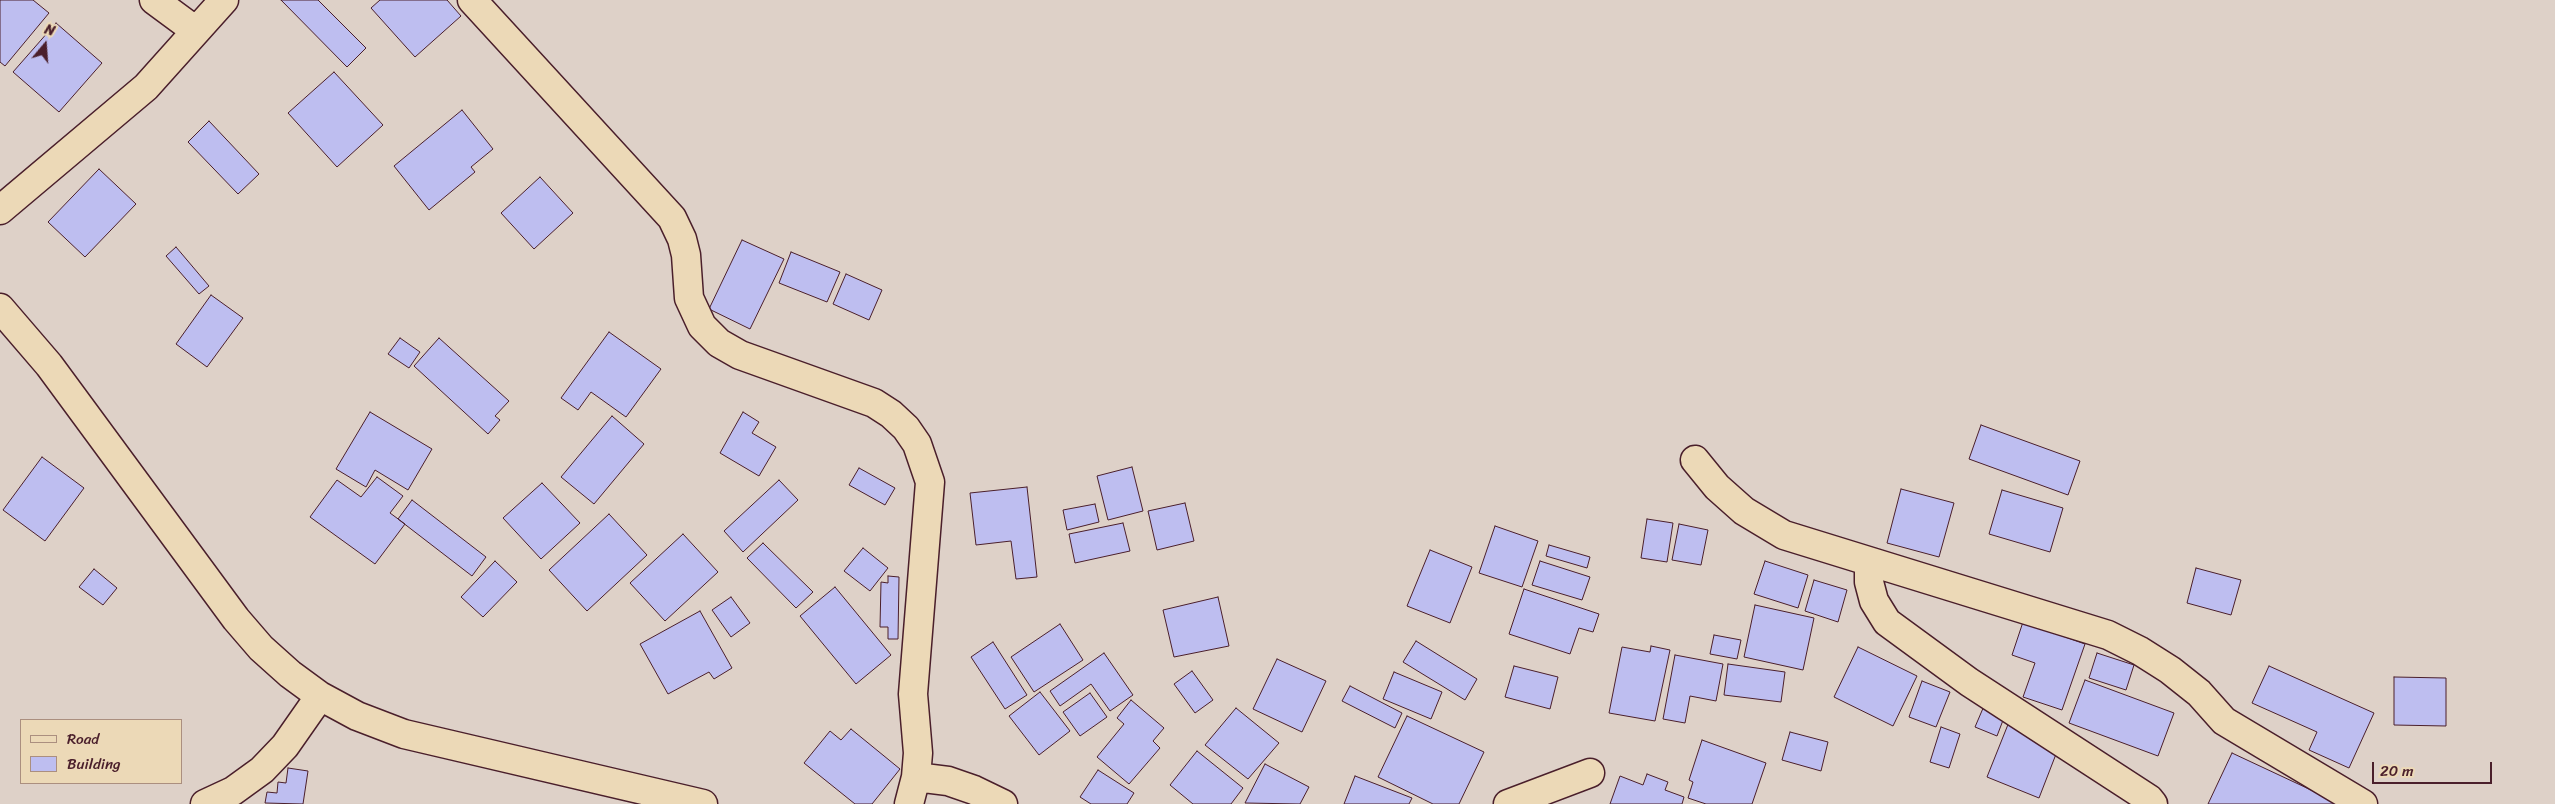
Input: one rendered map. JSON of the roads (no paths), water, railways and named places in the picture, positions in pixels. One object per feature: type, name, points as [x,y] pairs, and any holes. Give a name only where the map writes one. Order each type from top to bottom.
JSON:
[{"type":"street","points":[[154,0],[196,31]]},
{"type":"street","points":[[0,210],[146,87],[224,0]]},
{"type":"street","points":[[472,0],[672,218],[682,239],[686,255],[689,298],[702,326],[719,343],[740,355],[874,403],[891,414],[906,428],[917,444],[930,482],[913,694],[918,754],[916,777],[909,804]]},
{"type":"street","points":[[0,308],[49,365],[236,619],[261,648],[290,674],[320,696],[357,716],[404,734],[703,804]]},
{"type":"street","points":[[1695,460],[1717,487],[1763,524],[1784,535],[2108,635],[2140,651],[2170,670],[2199,694],[2224,721],[2363,804]]},
{"type":"street","points":[[1869,562],[1869,582],[1874,601],[1888,622],[1969,682],[2149,798],[2153,804]]},
{"type":"street","points":[[206,804],[233,790],[262,770],[284,746],[320,696]]},
{"type":"street","points":[[1508,804],[1590,773]]},
{"type":"street","points":[[916,777],[948,782],[974,790],[1004,804]]}]
